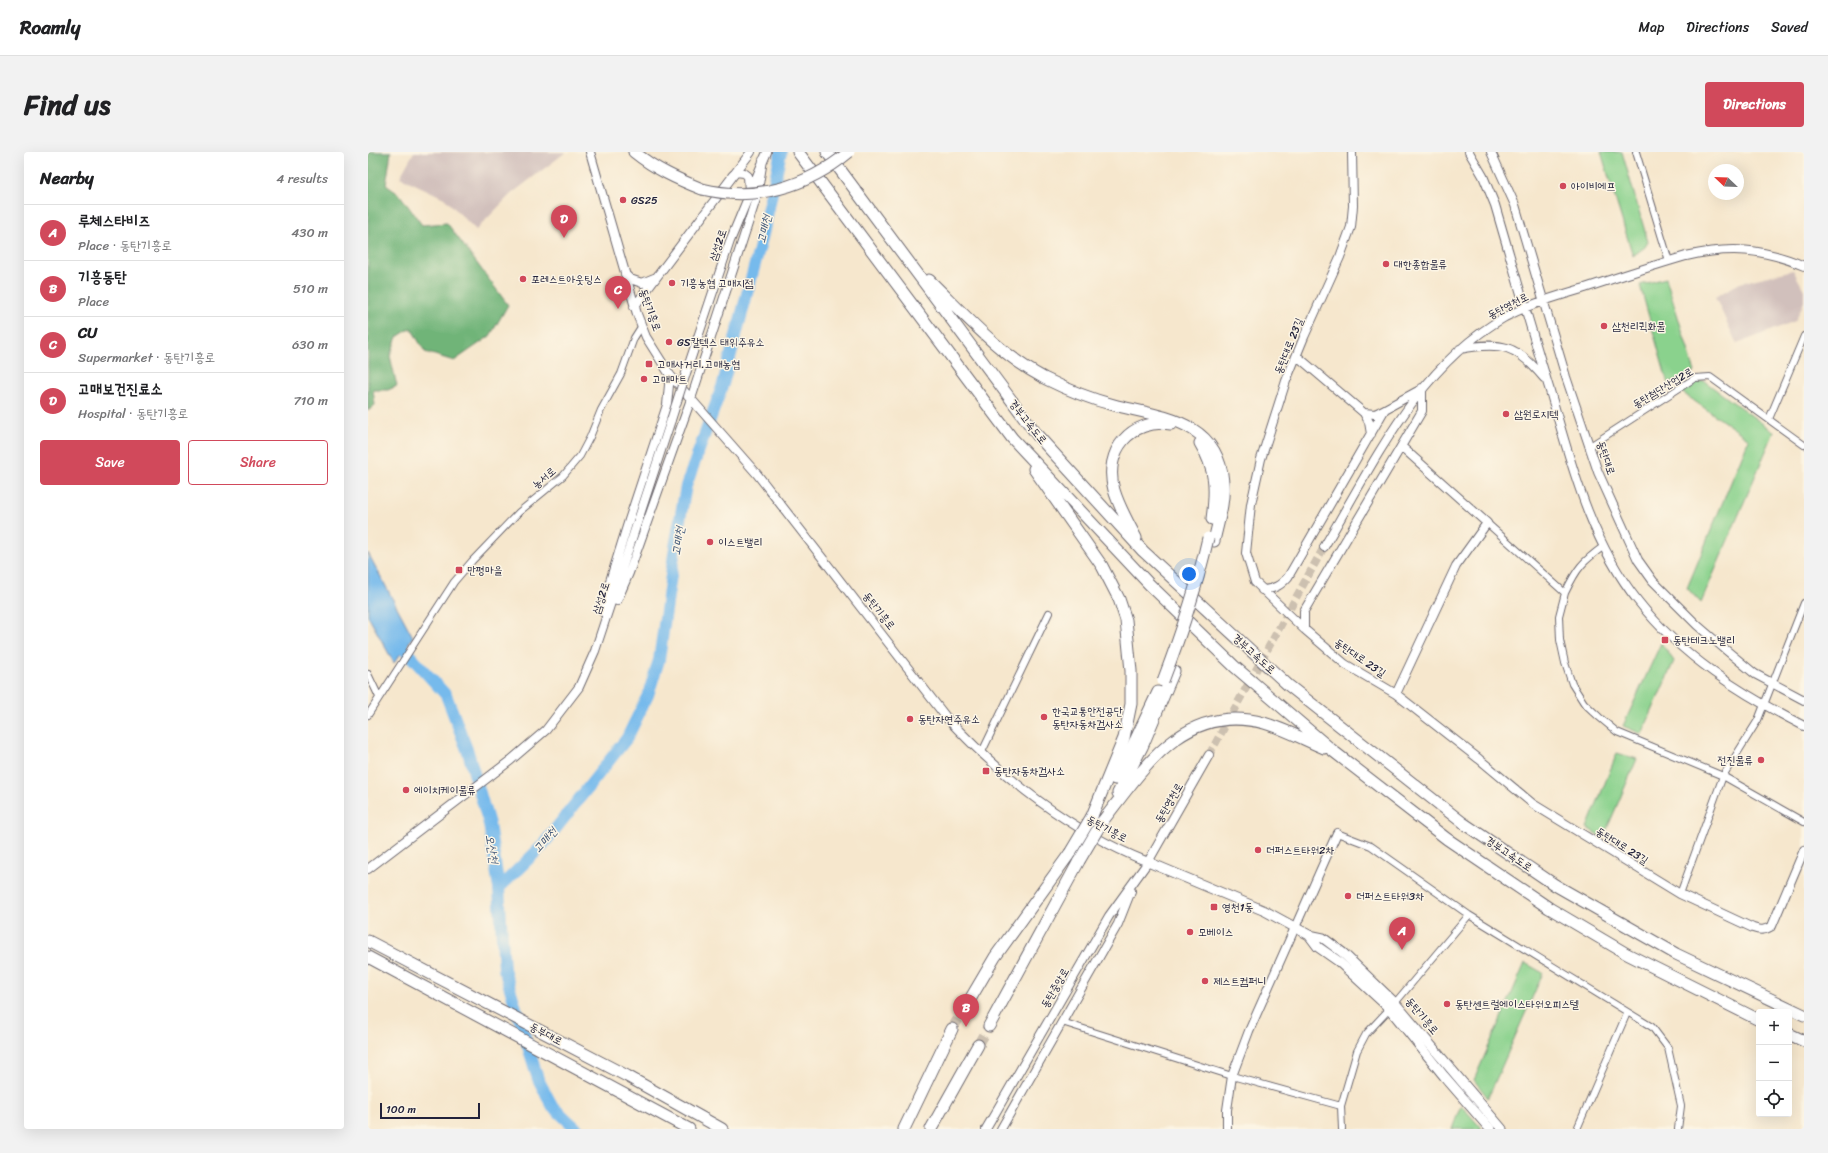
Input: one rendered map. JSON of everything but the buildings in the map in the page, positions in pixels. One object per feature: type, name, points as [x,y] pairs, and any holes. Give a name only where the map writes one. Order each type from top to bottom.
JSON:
[{"type":"highway","points":[[634,152],[674,178],[702,189],[725,194],[744,194],[788,187],[819,173],[849,152]]},
{"type":"highway","name":"경부고속도로","points":[[798,152],[1012,438],[1150,584],[1235,667],[1332,751],[1447,839],[1550,908],[1627,954],[1756,1018]]},
{"type":"highway","name":"경부고속도로","points":[[827,152],[1032,429],[1143,551],[1244,646],[1288,685],[1463,822],[1555,885],[1676,954],[1804,1015]]},
{"type":"highway","points":[[904,257],[990,339],[1017,362],[1044,378],[1090,397],[1113,405],[1180,421],[1194,429],[1214,452],[1223,481],[1223,500],[1184,626],[1163,681],[1125,762],[1070,853],[995,957],[962,1013]]},
{"type":"highway","points":[[989,1026],[1142,747],[1190,629],[1211,540],[1214,484],[1212,468],[1207,455],[1198,441],[1185,430],[1172,424],[1160,423],[1145,425],[1131,432],[1121,442],[1115,455],[1112,468],[1114,489],[1121,508],[1143,551]]},
{"type":"highway","points":[[1012,438],[1102,566],[1119,600],[1126,620],[1131,671],[1131,704],[1124,738],[1092,816]]},
{"type":"highway","points":[[1102,822],[1160,750],[1185,732],[1215,722],[1237,719],[1266,724],[1332,751]]},
{"type":"highway","name":"동부대로","points":[[368,941],[628,1076],[722,1129]]},
{"type":"highway","name":"동부대로","points":[[368,957],[689,1129]]},
{"type":"highway","points":[[904,1129],[952,1029]]},
{"type":"highway","points":[[1792,1035],[1804,1040]]},
{"type":"highway","points":[[930,1129],[978,1045]]},
{"type":"main road","name":"동탄기흥로","points":[[1148,862],[1265,911],[1309,935],[1318,947],[1338,961],[1392,1006],[1502,1129]]},
{"type":"main road","name":"동탄기흥로","points":[[1392,1006],[1444,1076],[1490,1129]]},
{"type":"street","name":"동탄기흥로","points":[[590,152],[641,327],[670,375],[761,480],[946,717],[981,754],[1052,811],[1122,852],[1148,862]]},
{"type":"street","points":[[634,307],[751,152]]},
{"type":"street","name":"동탄대로 23길","points":[[1352,152],[1353,206],[1350,227],[1340,257],[1304,337],[1286,382],[1261,459],[1248,522],[1246,553],[1255,582],[1304,629],[1345,664],[1396,694],[1479,759],[1533,804],[1680,894],[1760,931],[1766,929],[1772,926],[1804,850]]},
{"type":"street","points":[[1468,152],[1483,176],[1495,205],[1580,491],[1604,546],[1627,586],[1657,622],[1704,667],[1764,706],[1804,726]]},
{"type":"street","name":"동탄대로","points":[[1491,152],[1515,205],[1566,376],[1598,472],[1638,560],[1653,581],[1697,625],[1726,650],[1755,674],[1804,700]]},
{"type":"street","points":[[1636,152],[1669,261]]},
{"type":"street","points":[[595,651],[629,573],[694,402],[757,196],[765,156]]},
{"type":"street","name":"삼성2로","points":[[368,868],[511,760],[546,730],[563,710],[579,687],[595,651],[730,242],[749,192],[765,156]]},
{"type":"street","points":[[730,178],[736,172],[744,172],[748,176],[749,192]]},
{"type":"street","name":"동탄영천로","points":[[1324,547],[1400,417],[1422,388],[1459,349],[1506,317],[1544,301],[1669,261],[1710,250],[1734,249],[1756,251],[1778,256],[1804,266]]},
{"type":"street","points":[[625,274],[630,279],[642,284],[657,276]]},
{"type":"street","name":"농서로","points":[[379,697],[382,690],[454,582],[519,512],[563,476],[580,456],[590,437],[601,410],[620,374],[634,338],[641,327]]},
{"type":"street","points":[[1769,419],[1804,336]]},
{"type":"street","points":[[1459,349],[1480,345],[1504,346],[1530,361],[1547,382]]},
{"type":"street","points":[[1297,356],[1364,414],[1369,422],[1371,434]]},
{"type":"street","points":[[595,651],[610,581],[668,405],[670,375]]},
{"type":"street","name":"동탄첨단산업2로","points":[[1590,446],[1700,376],[1710,377],[1804,444]]},
{"type":"street","points":[[1364,414],[1375,414],[1384,410],[1422,388]]},
{"type":"street","points":[[1304,629],[1304,611],[1422,412],[1422,388]]},
{"type":"street","points":[[1262,590],[1272,589],[1280,585],[1288,577],[1384,410]]},
{"type":"street","points":[[1402,447],[1565,593]]},
{"type":"street","points":[[1396,694],[1456,566],[1487,523]]},
{"type":"street","points":[[1604,546],[1584,561],[1573,576],[1565,593],[1558,616],[1560,640],[1565,663],[1572,684],[1584,703],[1598,718],[1617,732],[1723,776],[1804,822]]},
{"type":"street","points":[[1680,894],[1723,776],[1758,720],[1804,602]]},
{"type":"street","points":[[981,754],[1049,613]]},
{"type":"street","points":[[368,674],[379,697],[368,715]]},
{"type":"street","name":"동탄영천로","points":[[1148,862],[1209,755]]},
{"type":"street","points":[[1227,1129],[1227,1110],[1232,1076],[1336,833],[1371,846],[1469,915],[1652,1027],[1668,1048],[1681,1106],[1678,1129]]},
{"type":"street","name":"동탄중앙로","points":[[986,1129],[1109,916],[1148,862]]},
{"type":"street","points":[[1001,1129],[1118,924],[1135,881]]},
{"type":"street","points":[[1342,1129],[1341,1106],[1360,1045],[1366,1034],[1392,1006],[1469,915]]},
{"type":"street","points":[[1577,1129],[1627,1013]]},
{"type":"street","points":[[1062,1022],[1232,1076],[1341,1106]]},
{"type":"shaded area","points":[[414,152],[566,152],[511,194],[476,230],[444,198],[400,177]]},
{"type":"shaded area","points":[[1793,270],[1804,290],[1804,302],[1795,321],[1737,344],[1715,297],[1740,283]]},
{"type":"green space","points":[[368,152],[391,152],[386,185],[400,195],[422,225],[447,223],[508,305],[490,336],[454,361],[425,352],[411,328],[397,337],[390,356],[397,386],[388,390],[373,390],[375,405],[368,411]]},
{"type":"green space","points":[[1601,152],[1622,152],[1648,242],[1645,247],[1633,256]]},
{"type":"green space","points":[[1666,278],[1695,372],[1668,384],[1640,285]]},
{"type":"green space","points":[[1704,381],[1774,432],[1701,603],[1687,588],[1749,439],[1680,391],[1689,384]]},
{"type":"green space","points":[[1661,643],[1674,661],[1642,734],[1623,726]]},
{"type":"green space","points":[[1617,753],[1637,759],[1603,838],[1587,828]]},
{"type":"green space","points":[[1525,963],[1543,973],[1488,1098],[1474,1080]]},
{"type":"green space","points":[[1461,1105],[1482,1129],[1452,1129]]},
{"type":"water","points":[[368,553],[413,637],[394,663],[368,616]]},
{"type":"waterway","name":"고매천","points":[[499,888],[542,846],[627,738],[648,695],[659,660],[675,547],[686,486],[723,384],[763,234],[781,152]]},
{"type":"waterway","name":"오산천","points":[[397,635],[404,649],[446,695],[468,752],[489,824],[499,888],[504,969],[538,1079],[553,1107],[577,1129]]},
{"type":"tunnel","points":[[1209,755],[1324,547]]},
{"type":"tunnel","points":[[952,1029],[962,1013]]},
{"type":"tunnel","points":[[978,1045],[989,1026]]},
{"type":"place","name":"아이비에프","points":[[1563,186]]},
{"type":"place","name":"GS25","points":[[623,200]]},
{"type":"place","name":"고매보건진료소","points":[[564,238]]},
{"type":"place","name":"대한종합물류","points":[[1386,264]]},
{"type":"place","name":"포레스트아웃팅스","points":[[523,279]]},
{"type":"place","name":"기흥농협 고매지점","points":[[672,283]]},
{"type":"place","name":"CU","points":[[618,309]]},
{"type":"place","name":"삼천리퀵화물","points":[[1604,326]]},
{"type":"place","name":"GS칼텍스 태위주유소","points":[[669,342]]},
{"type":"place","name":"고매사거리.고매농협","points":[[649,364]]},
{"type":"place","name":"고매마트","points":[[644,379]]},
{"type":"place","name":"삼원로지텍","points":[[1506,414]]},
{"type":"place","name":"이스트밸리","points":[[710,542]]},
{"type":"place","name":"만평마을","points":[[459,570]]},
{"type":"place","name":"동탄테크노밸리","points":[[1665,640]]},
{"type":"place","name":"한국교통안전공단 동탄자동차검사소","points":[[1044,717]]},
{"type":"place","name":"동탄자연주유소","points":[[910,719]]},
{"type":"place","name":"전진물류","points":[[1761,760]]},
{"type":"place","name":"동탄자동차검사소","points":[[986,771]]},
{"type":"place","name":"에이치케이물류","points":[[406,790]]},
{"type":"place","name":"더퍼스트타워2차","points":[[1258,850]]},
{"type":"place","name":"더퍼스트타워3차","points":[[1348,896]]},
{"type":"place","name":"영천1동","points":[[1214,907]]},
{"type":"place","name":"모베이스","points":[[1190,932]]},
{"type":"place","name":"루체스타비즈","points":[[1402,950]]},
{"type":"place","name":"제스트컴퍼니","points":[[1205,981]]},
{"type":"place","name":"동탄센트럴에이스타워오피스텔","points":[[1447,1004]]},
{"type":"place","name":"기흥동탄","points":[[966,1027]]}]
